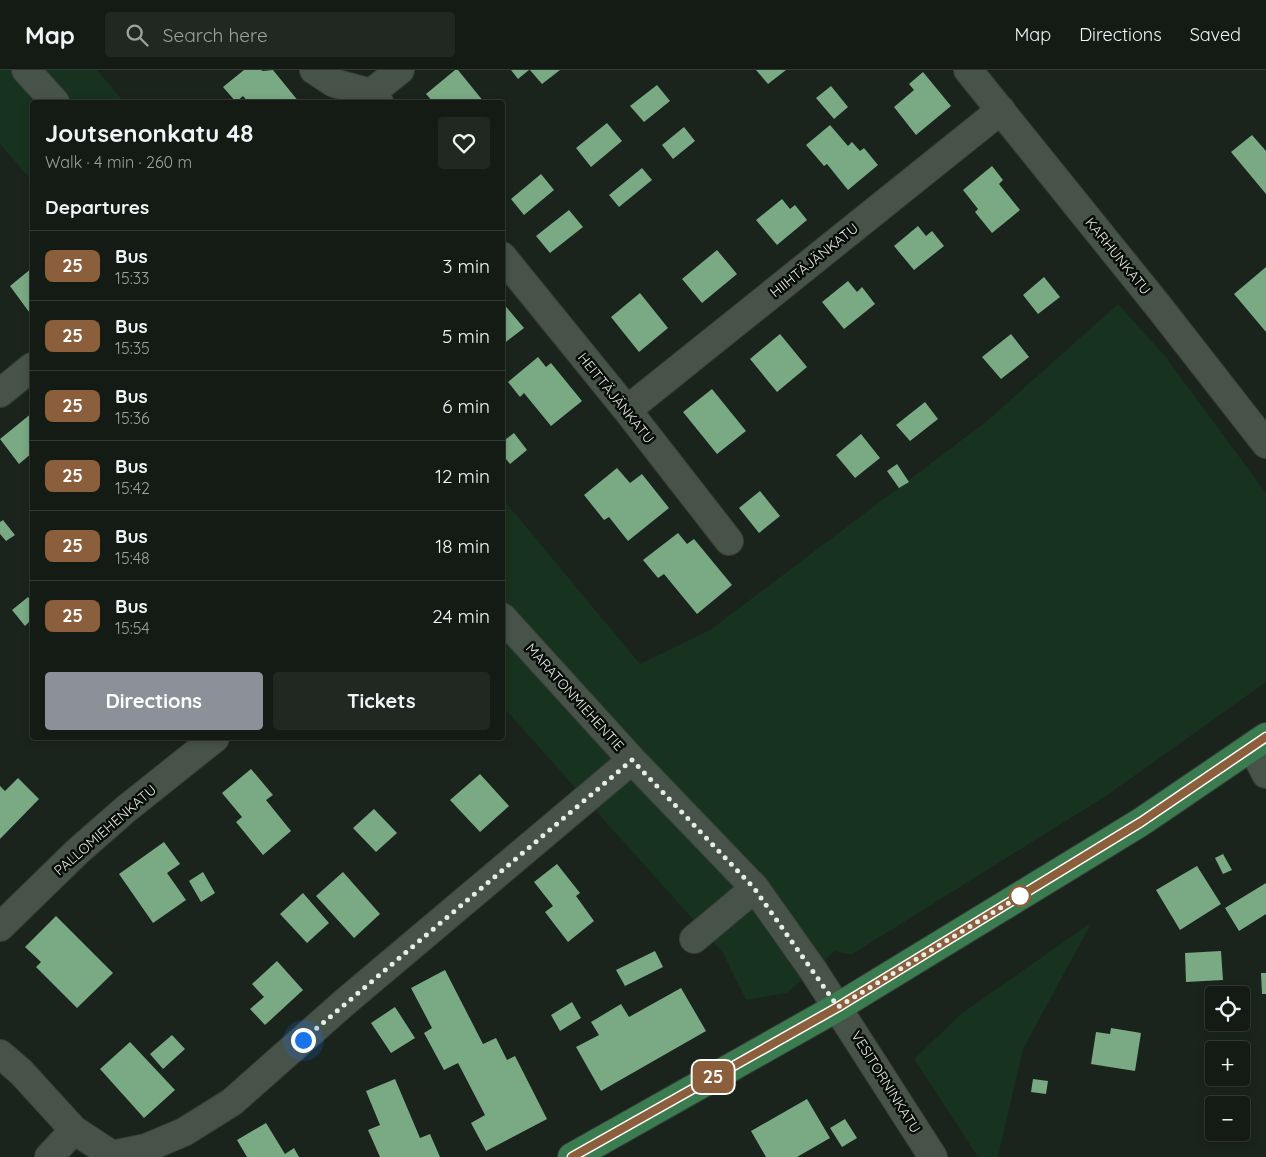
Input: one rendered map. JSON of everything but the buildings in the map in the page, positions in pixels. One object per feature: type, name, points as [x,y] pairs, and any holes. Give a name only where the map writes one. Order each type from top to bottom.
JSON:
[{"type":"main road","points":[[572,1157],[838,1007],[1141,822],[1259,742]]},
{"type":"street","points":[[26,70],[53,100]]},
{"type":"street","points":[[314,70],[334,83],[375,98],[400,70]]},
{"type":"street","name":"KARHUNKATU","points":[[968,70],[1159,307],[1266,444]]},
{"type":"street","name":"HIIHTÄJÄNKATU","points":[[627,410],[1001,110]]},
{"type":"street","name":"HEITTÄJÄNKATU","points":[[505,260],[627,410],[729,541]]},
{"type":"street","points":[[0,394],[30,369]]},
{"type":"street","name":"MARATONMIEHENTIE","points":[[505,620],[632,760],[754,888],[838,1007]]},
{"type":"street","name":"PALLOMIEHENKATU","points":[[0,927],[98,833],[212,740]]},
{"type":"street","points":[[1259,742],[1266,774]]},
{"type":"street","points":[[0,1054],[21,1072],[74,1130],[112,1155],[146,1148],[184,1132],[232,1102],[346,1002],[632,760]]},
{"type":"street","points":[[694,939],[754,888]]},
{"type":"street","name":"VESITORNINKATU","points":[[838,1007],[933,1157]]},
{"type":"street","points":[[49,1157],[74,1130]]},
{"type":"green space","points":[[0,70],[97,70],[122,100],[30,100],[30,179],[0,144]]},
{"type":"green space","points":[[1118,304],[1165,356],[1266,493],[1266,682],[1106,796],[851,955],[835,951],[787,993],[746,1000],[723,953],[505,709],[505,502],[640,664],[710,630],[987,421]]},
{"type":"green space","points":[[1092,922],[1023,1049],[998,1157],[978,1157],[914,1059],[961,1014]]},
{"type":"bus line","name":"25","points":[[572,1157],[838,1007],[1141,822],[1266,737]]},
{"type":"route","points":[[303,1040],[632,760],[754,888],[838,1007],[1020,896]]}]
